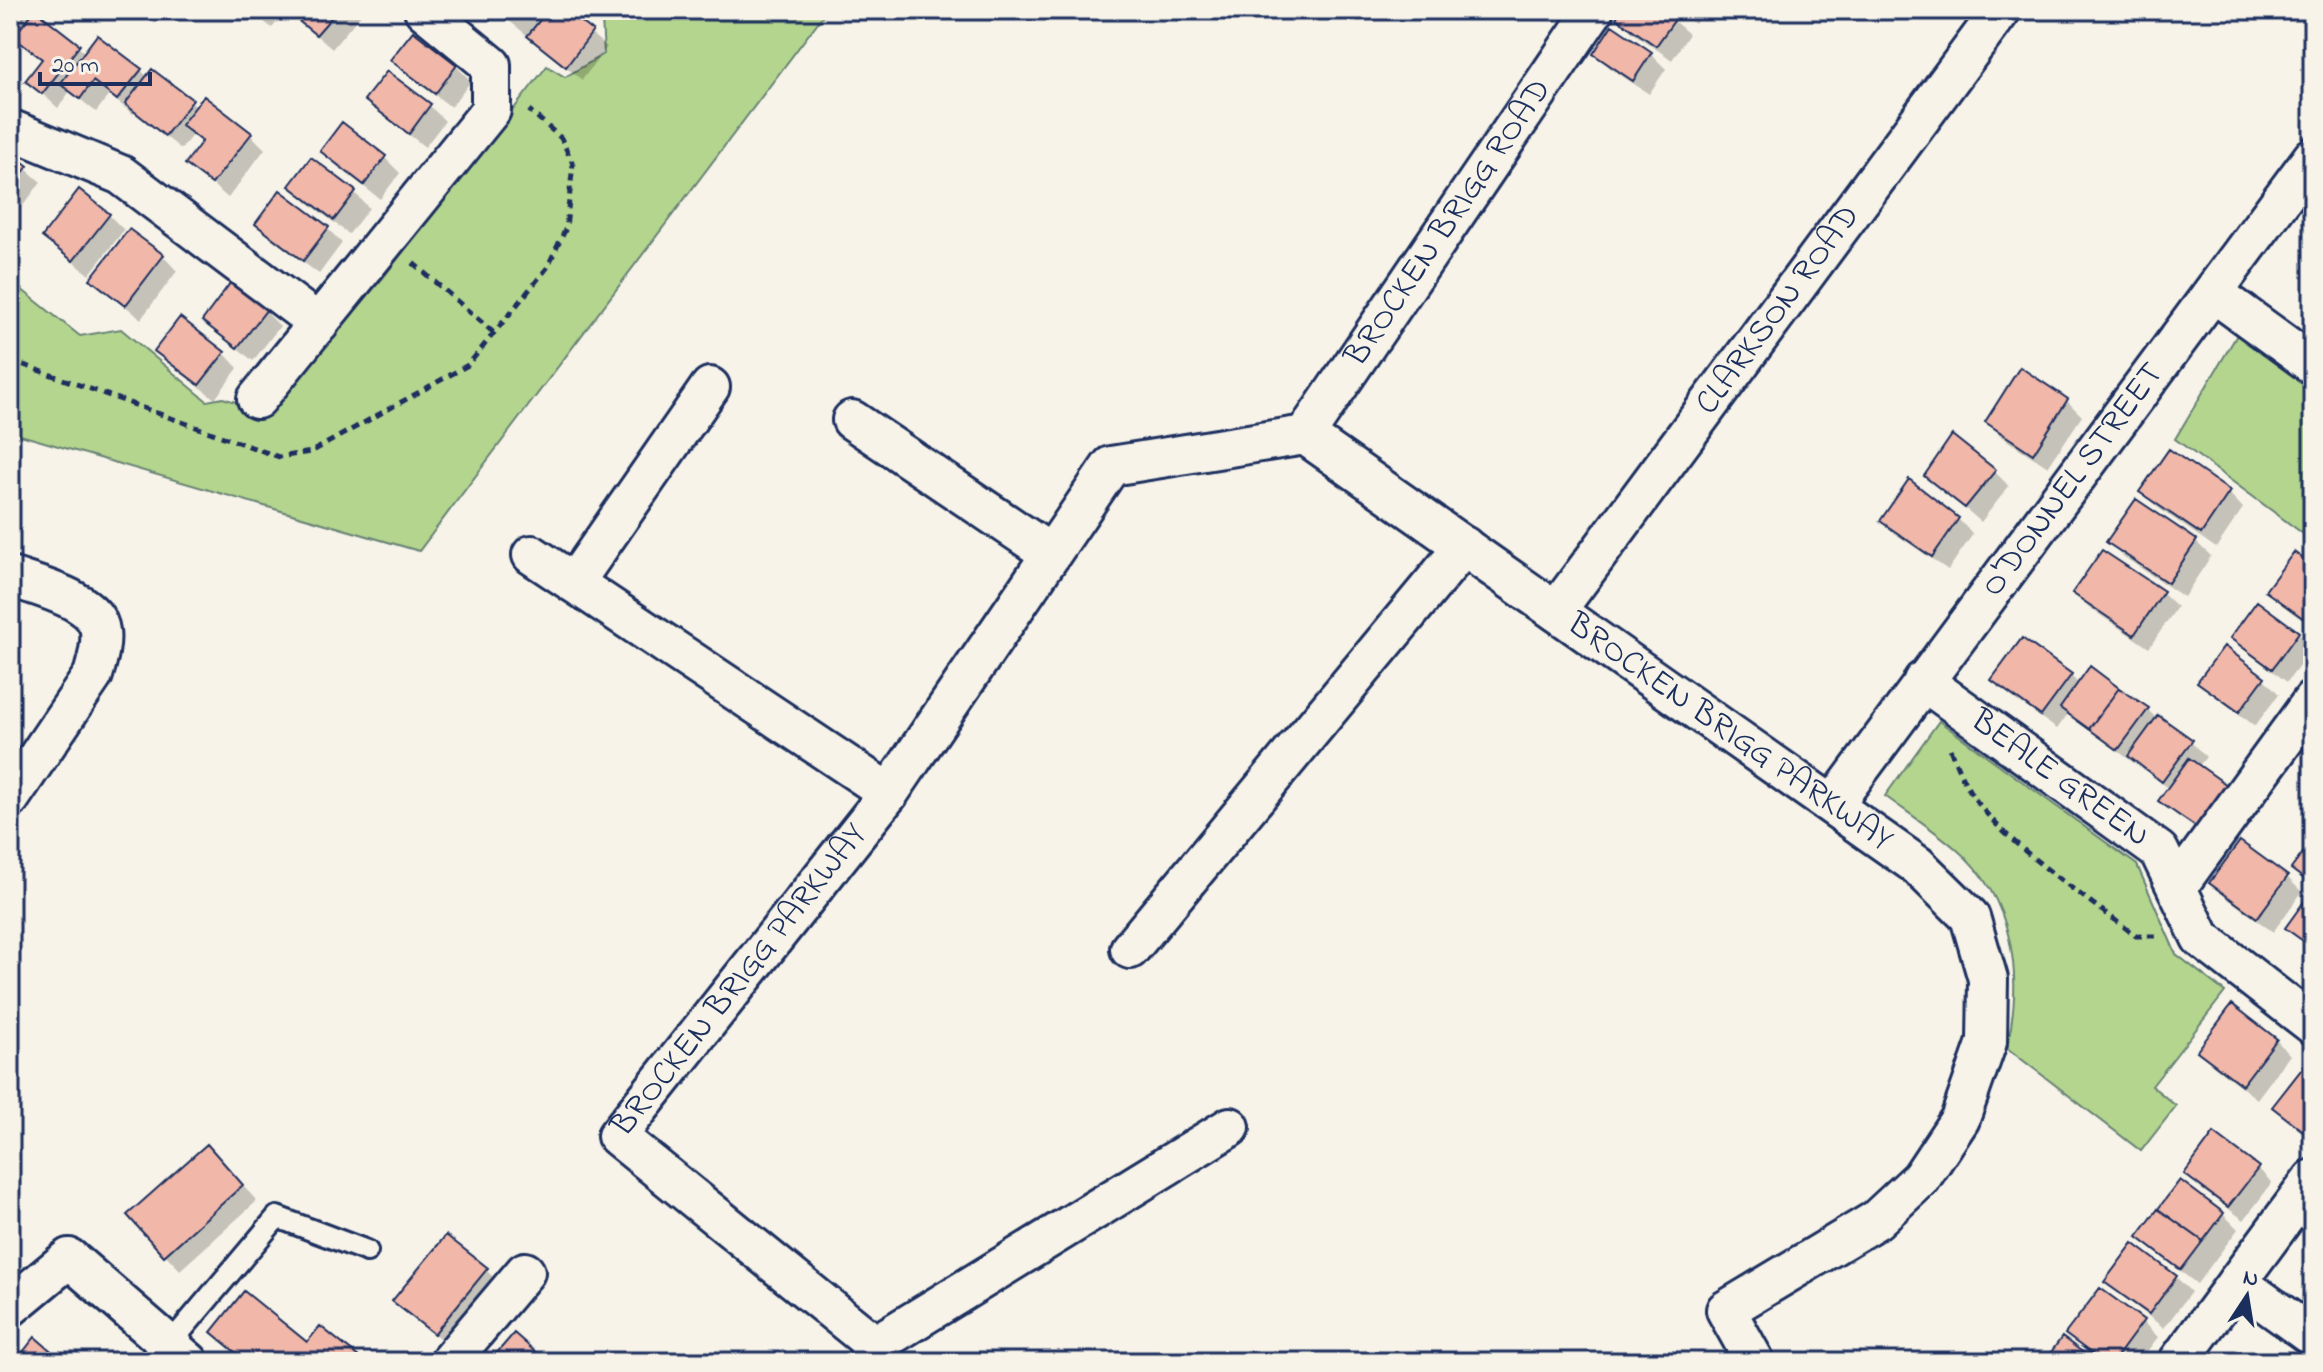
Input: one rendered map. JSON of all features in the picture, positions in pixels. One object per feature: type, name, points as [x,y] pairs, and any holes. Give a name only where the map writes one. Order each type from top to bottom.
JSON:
[{"type":"street","points":[[257,399],[491,110],[491,65],[424,10]]},
{"type":"street","name":"BROCKEN BRIGG ROAD","points":[[1305,435],[1594,10]]},
{"type":"street","name":"CLARKSON ROAD","points":[[1556,611],[2001,10]]},
{"type":"street","points":[[10,129],[121,175],[319,324]]},
{"type":"street","name":"O'DONNEL STREET","points":[[1833,805],[2313,157]]},
{"type":"street","points":[[2214,293],[2313,365]]},
{"type":"street","points":[[574,583],[710,387]]},
{"type":"street","points":[[852,420],[1051,554]]},
{"type":"street","name":"BROCKEN BRIGG PARKWAY","points":[[871,1354],[617,1136],[889,793],[1111,466],[1305,435],[1917,865],[1970,917],[1988,979],[1987,1042],[1960,1119],[1921,1178],[1876,1220],[1726,1310],[1755,1362]]},
{"type":"street","points":[[1130,949],[1464,546]]},
{"type":"street","points":[[532,555],[889,793]]},
{"type":"street","points":[[10,577],[67,597],[88,610],[100,629],[99,653],[93,675],[10,798]]},
{"type":"street","name":"BEALE GREEN","points":[[1923,681],[2159,851],[2201,938],[2313,1025]]},
{"type":"street","points":[[2177,887],[2313,700]]},
{"type":"street","points":[[871,1354],[1230,1127]]},
{"type":"street","points":[[2178,1362],[2313,1179]]},
{"type":"street","points":[[10,1307],[69,1258],[179,1353]]},
{"type":"street","points":[[449,1362],[525,1272]]},
{"type":"street","points":[[2237,1282],[2313,1337]]},
{"type":"lane","points":[[179,1353],[277,1217],[367,1251]]},
{"type":"path","points":[[387,240],[494,333]]},
{"type":"path","points":[[1947,741],[1973,798],[1993,822],[2136,936],[2201,938]]},
{"type":"green space","points":[[595,10],[827,10],[419,551],[10,432],[11,281],[80,336],[121,329],[207,401],[223,398],[267,412],[382,279],[547,66],[565,77],[604,54],[602,20]]},
{"type":"green space","points":[[2237,335],[2313,388],[2313,541],[2175,439]]},
{"type":"green space","points":[[1939,721],[2137,865],[2176,954],[2225,992],[2152,1086],[2176,1106],[2141,1151],[2007,1048],[2014,994],[2013,967],[2010,940],[1991,890],[1955,848],[1885,796]]},
{"type":"building","points":[[35,10],[80,45],[42,94],[25,81],[42,59],[13,37]]},
{"type":"building","points":[[285,10],[338,10],[316,35]]},
{"type":"building","points":[[548,10],[566,10],[593,31],[566,67],[527,36]]},
{"type":"building","points":[[1622,10],[1664,10],[1676,18],[1656,46],[1616,18]]},
{"type":"building","points":[[1612,25],[1652,52],[1633,81],[1593,54]]},
{"type":"building","points":[[413,31],[457,65],[435,94],[390,60]]},
{"type":"building","points":[[97,35],[142,69],[117,100],[93,81],[80,99],[60,84]]},
{"type":"building","points":[[152,69],[193,100],[165,136],[125,104]]},
{"type":"building","points":[[387,71],[431,104],[409,134],[364,100]]},
{"type":"building","points":[[204,96],[252,133],[212,184],[185,164],[202,141],[181,125]]},
{"type":"building","points":[[342,122],[386,156],[364,185],[320,151]]},
{"type":"building","points":[[10,152],[28,166],[10,189]]},
{"type":"building","points":[[311,157],[356,191],[334,220],[289,186]]},
{"type":"building","points":[[79,189],[110,214],[73,261],[42,237]]},
{"type":"building","points":[[280,190],[329,227],[303,261],[255,224]]},
{"type":"building","points":[[129,229],[164,255],[125,306],[90,279]]},
{"type":"building","points":[[231,282],[267,309],[237,348],[202,321]]},
{"type":"building","points":[[180,317],[225,352],[199,385],[154,351]]},
{"type":"building","points":[[2020,367],[2068,399],[2033,454],[1985,422]]},
{"type":"building","points":[[1952,435],[1996,470],[1965,508],[1924,476]]},
{"type":"building","points":[[2169,449],[2230,491],[2201,534],[2139,492]]},
{"type":"building","points":[[1909,479],[1959,518],[1932,557],[1880,521]]},
{"type":"building","points":[[2136,499],[2197,540],[2168,583],[2106,542]]},
{"type":"building","points":[[2102,550],[2164,591],[2134,635],[2072,593]]},
{"type":"building","points":[[2294,552],[2313,566],[2313,613],[2307,621],[2265,591]]},
{"type":"building","points":[[2257,601],[2299,632],[2272,669],[2230,638]]},
{"type":"building","points":[[2022,638],[2072,674],[2041,716],[1991,680]]},
{"type":"building","points":[[2224,646],[2265,677],[2239,712],[2197,682]]},
{"type":"building","points":[[2090,666],[2119,688],[2089,729],[2060,708]]},
{"type":"building","points":[[2119,688],[2149,708],[2118,750],[2089,729]]},
{"type":"building","points":[[2158,715],[2193,740],[2162,782],[2128,756]]},
{"type":"building","points":[[2189,758],[2227,785],[2196,827],[2158,801]]},
{"type":"building","points":[[2240,841],[2288,876],[2257,918],[2209,883]]},
{"type":"building","points":[[2311,842],[2313,844],[2311,884],[2291,869]]},
{"type":"building","points":[[2313,889],[2313,948],[2285,928]]},
{"type":"building","points":[[2232,1004],[2277,1039],[2242,1085],[2197,1051]]},
{"type":"building","points":[[2305,1065],[2313,1071],[2313,1139],[2272,1107]]},
{"type":"building","points":[[2214,1133],[2259,1167],[2228,1207],[2184,1174]]},
{"type":"building","points":[[207,1144],[243,1185],[164,1256],[127,1215]]},
{"type":"building","points":[[2180,1180],[2224,1213],[2203,1241],[2158,1209]]},
{"type":"building","points":[[2158,1209],[2203,1241],[2181,1270],[2137,1237]]},
{"type":"building","points":[[446,1235],[488,1268],[434,1334],[392,1301]]},
{"type":"building","points":[[2133,1243],[2177,1276],[2149,1314],[2104,1282]]},
{"type":"building","points":[[2100,1288],[2144,1320],[2113,1362],[2103,1362],[2065,1334]]},
{"type":"building","points":[[244,1291],[307,1342],[320,1326],[365,1362],[247,1362],[211,1332]]},
{"type":"building","points":[[514,1333],[547,1362],[489,1362]]},
{"type":"building","points":[[35,1337],[64,1362],[15,1362]]},
{"type":"building","points":[[2062,1337],[2096,1362],[2044,1362]]}]
